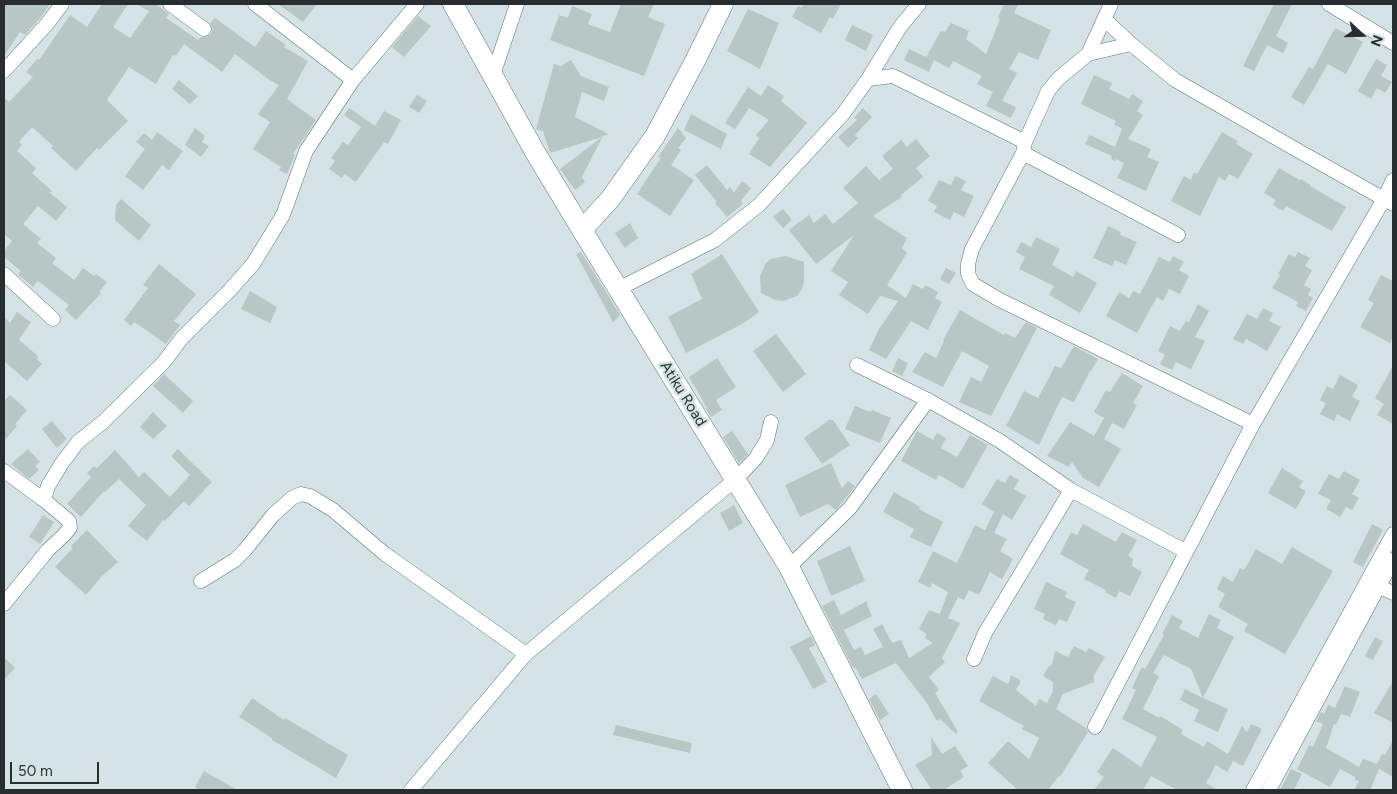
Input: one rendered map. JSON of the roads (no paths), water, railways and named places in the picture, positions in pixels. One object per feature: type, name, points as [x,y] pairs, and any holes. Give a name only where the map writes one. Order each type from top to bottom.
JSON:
[{"type":"street","points":[[4,71],[48,24],[62,4]]},
{"type":"street","points":[[170,4],[204,29]]},
{"type":"street","points":[[255,4],[353,80]]},
{"type":"street","points":[[44,500],[48,486],[62,462],[78,442],[103,422],[137,389],[163,362],[182,338],[253,264],[283,215],[306,151],[353,80],[417,4]]},
{"type":"street","name":"Atiku Road","points":[[453,4],[582,230],[789,567],[902,790]]},
{"type":"street","points":[[493,75],[517,4]]},
{"type":"street","points":[[582,230],[611,198],[655,136],[695,62],[722,4]]},
{"type":"street","points":[[618,289],[715,240],[759,205],[843,114],[868,79],[900,27],[919,4]]},
{"type":"street","points":[[1111,4],[1088,54],[1058,79],[1048,91],[1024,147],[972,249],[968,264],[968,274],[973,284],[1007,303],[1253,424]]},
{"type":"street","points":[[1335,5],[1393,43]]},
{"type":"street","points":[[1104,19],[1131,44],[1176,80],[1389,201]]},
{"type":"street","points":[[1088,54],[1131,44]]},
{"type":"street","points":[[886,49],[893,76]]},
{"type":"street","points":[[868,79],[893,76],[1024,147],[1178,235]]},
{"type":"street","points":[[1095,728],[1185,550],[1253,424],[1389,201],[1393,180]]},
{"type":"street","points":[[4,274],[53,319]]},
{"type":"street","points":[[857,365],[928,400],[1000,441],[1071,490],[1185,550]]},
{"type":"street","points":[[789,567],[850,508],[928,400]]},
{"type":"street","points":[[411,790],[526,654],[736,479],[756,458],[767,440],[771,422]]},
{"type":"street","points":[[4,471],[64,516],[69,521],[70,528],[48,550],[4,604]]},
{"type":"street","points":[[974,659],[985,632],[1071,490]]},
{"type":"street","points":[[201,581],[235,560],[273,514],[292,498],[301,494],[310,496],[333,510],[385,554],[526,654]]},
{"type":"street","points":[[1269,790],[1374,584],[1393,534]]},
{"type":"street","points":[[1253,790],[1374,584],[1393,560]]},
{"type":"street","points":[[1374,584],[1393,593]]}]
